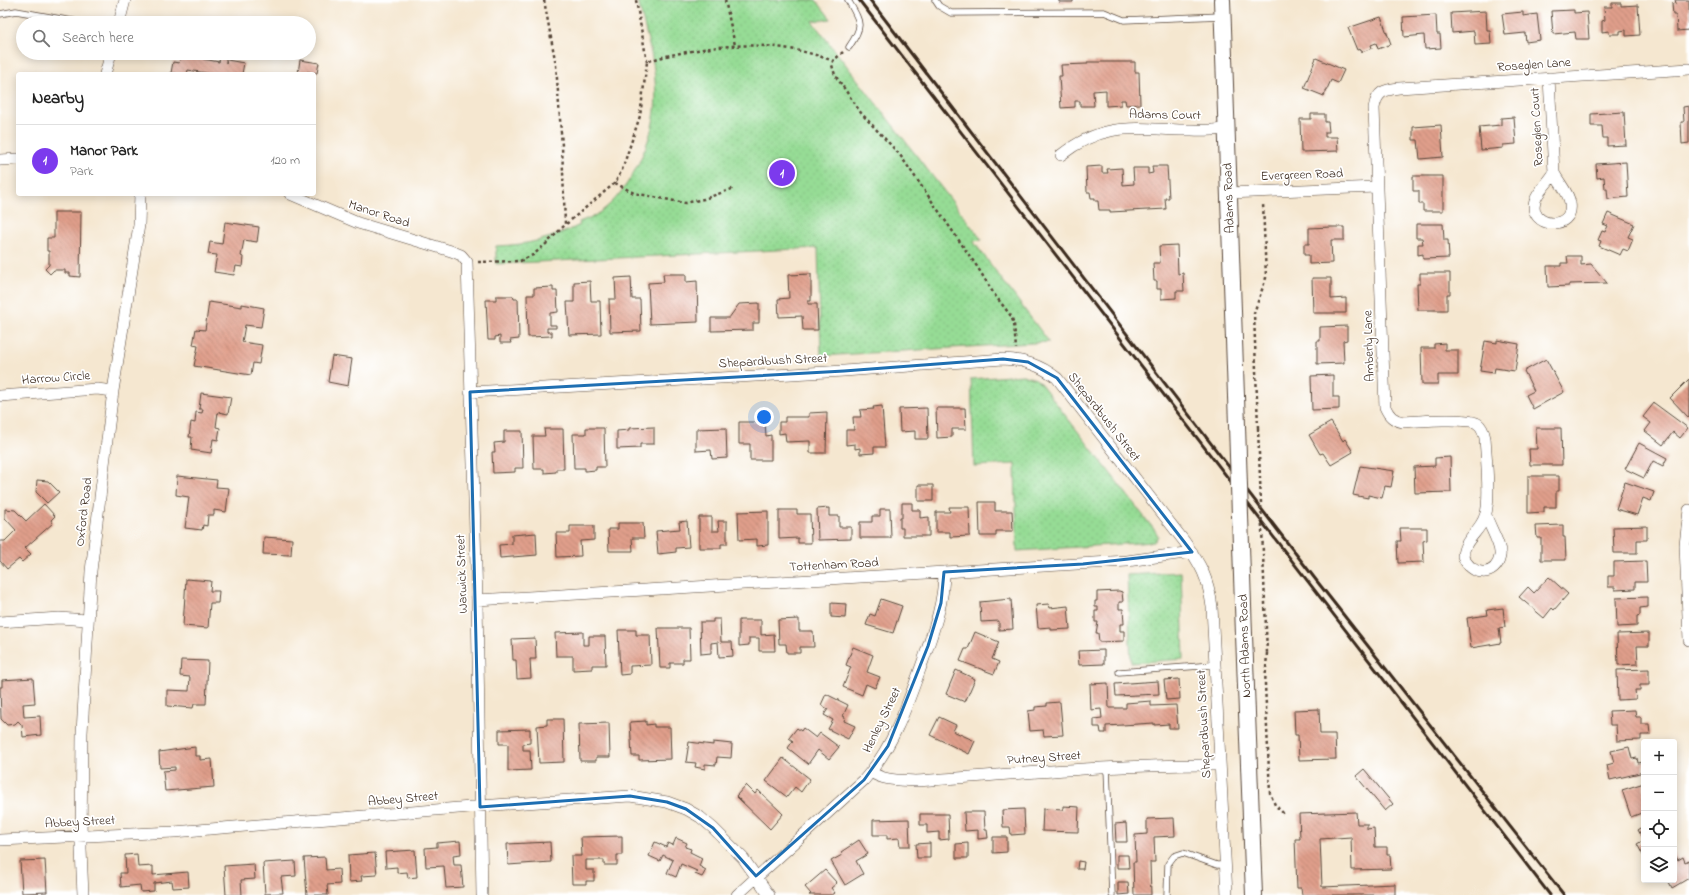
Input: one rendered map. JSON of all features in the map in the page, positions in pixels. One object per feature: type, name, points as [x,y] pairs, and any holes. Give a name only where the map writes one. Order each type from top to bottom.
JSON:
[{"type":"main road","name":"Adams Road","points":[[1222,8],[1236,396]]},
{"type":"main road","name":"North Adams Road","points":[[1236,396],[1254,895]]},
{"type":"street","points":[[121,16],[125,0]]},
{"type":"street","points":[[106,72],[109,60]]},
{"type":"street","name":"Roseglen Lane","points":[[1381,92],[1399,88],[1689,69]]},
{"type":"street","name":"Roseglen Court","points":[[1549,78],[1554,173]]},
{"type":"street","name":"Amberly Lane","points":[[1381,92],[1376,99],[1374,108],[1385,408],[1389,416],[1396,421],[1464,420],[1478,423],[1484,433],[1486,515],[1476,532],[1466,542],[1463,556],[1469,567],[1479,572],[1491,570],[1498,561],[1500,555],[1499,545],[1491,530],[1486,515]]},
{"type":"street","name":"Adams Court","points":[[1061,155],[1085,138],[1115,129],[1135,127],[1192,130],[1226,129]]},
{"type":"street","points":[[0,160],[16,159]]},
{"type":"street","name":"Evergreen Road","points":[[1228,193],[1376,187]]},
{"type":"street","name":"Oxford Road","points":[[84,895],[81,836],[82,733],[87,620],[91,571],[113,391],[139,225],[140,196]]},
{"type":"street","name":"Manor Road","points":[[295,196],[358,223],[464,259]]},
{"type":"street","name":"Warwick Street","points":[[464,259],[469,276],[470,392],[477,600],[482,895]]},
{"type":"street","name":"Shepardbush Street","points":[[470,392],[844,372],[1003,359],[1018,360],[1038,365],[1045,369],[1057,378],[1192,552],[1204,573],[1210,593],[1227,895]]},
{"type":"street","name":"Harrow Circle","points":[[0,396],[97,389],[113,391]]},
{"type":"street","points":[[1689,510],[1685,545],[1689,640]]},
{"type":"street","name":"Tottenham Road","points":[[477,600],[1127,561],[1192,552]]},
{"type":"street","name":"Henley Street","points":[[737,895],[871,772],[888,746],[908,702],[942,603],[944,572]]},
{"type":"street","points":[[0,622],[59,618],[87,620]]},
{"type":"street","name":"Putney Street","points":[[871,772],[878,777],[894,780],[915,781],[1107,768],[1220,765]]},
{"type":"street","name":"Abbey Street","points":[[0,840],[174,832],[630,796],[667,802],[686,809],[713,828],[742,858],[770,895]]},
{"type":"lane","points":[[848,0],[858,17],[859,32],[848,47]]},
{"type":"lane","points":[[935,0],[939,6],[951,14],[1104,12],[1124,20],[1222,8]]},
{"type":"lane","points":[[0,14],[16,10],[47,16]]},
{"type":"lane","points":[[1119,672],[1214,665]]},
{"type":"lane","points":[[1107,768],[1112,895]]},
{"type":"lane","points":[[1167,895],[1168,864],[1174,856],[1182,853],[1217,864],[1226,864]]},
{"type":"path","points":[[544,0],[556,65],[562,146],[565,225]]},
{"type":"path","points":[[464,259],[520,261],[533,255],[565,225],[615,183],[622,170],[640,116],[647,62],[636,0]]},
{"type":"path","points":[[725,0],[736,45]]},
{"type":"path","points":[[647,62],[661,57],[736,45],[778,46],[814,54],[833,61]]},
{"type":"path","points":[[848,47],[833,61],[832,65],[835,75],[861,113],[900,154],[978,268],[994,294],[1011,316],[1014,324],[1018,360]]},
{"type":"path","points":[[615,183],[634,193],[685,203],[704,199],[735,188]]},
{"type":"path","points":[[1263,200],[1266,278],[1254,313],[1267,653],[1265,684],[1270,788],[1274,805],[1284,814]]},
{"type":"highlighted area","points":[[1003,359],[1028,362],[1057,378],[1192,552],[1083,564],[944,572],[941,603],[928,646],[888,746],[864,780],[756,876],[713,828],[686,809],[667,802],[630,796],[480,807],[470,392],[844,371]]},
{"type":"green space","points":[[638,0],[816,0],[831,19],[812,21],[982,240],[973,241],[1049,342],[821,356],[818,248],[496,264],[496,246],[529,243],[549,238],[580,225],[579,222],[594,216],[606,208],[626,185],[635,170],[653,125],[656,99],[653,61]]},
{"type":"green space","points":[[1023,375],[1036,379],[1041,384],[1156,532],[1158,536],[1154,542],[1017,551],[1015,464],[974,466],[971,379]]},
{"type":"green space","points":[[1181,572],[1184,659],[1131,663],[1127,575]]},
{"type":"building","points":[[1059,0],[1073,0],[1073,2],[1059,2]]},
{"type":"building","points":[[1675,0],[1689,0],[1689,30],[1677,31],[1676,15],[1673,15],[1672,4],[1676,3]]},
{"type":"building","points":[[1612,3],[1621,3],[1621,6],[1638,5],[1640,35],[1626,36],[1626,30],[1620,31],[1620,34],[1609,34],[1609,31],[1602,32],[1602,21],[1605,20],[1604,7],[1612,7]]},
{"type":"building","points":[[1574,10],[1574,13],[1587,12],[1589,39],[1576,39],[1575,32],[1553,34],[1551,11]]},
{"type":"building","points":[[1486,11],[1487,30],[1490,30],[1491,44],[1475,45],[1474,31],[1452,33],[1451,13]]},
{"type":"building","points":[[1523,12],[1523,16],[1537,14],[1540,40],[1526,42],[1525,33],[1505,35],[1502,14]]},
{"type":"building","points":[[1436,15],[1437,34],[1440,34],[1441,48],[1425,49],[1424,35],[1404,37],[1403,17]]},
{"type":"building","points":[[1381,17],[1391,44],[1378,49],[1376,43],[1371,45],[1372,48],[1362,52],[1361,49],[1357,50],[1348,28]]},
{"type":"building","points":[[1316,58],[1344,70],[1338,83],[1331,80],[1324,96],[1304,88]]},
{"type":"building","points":[[180,60],[208,60],[219,62],[219,60],[226,60],[226,63],[227,60],[244,63],[242,72],[200,72],[188,70],[188,72],[171,72],[173,62],[179,63]]},
{"type":"building","points":[[300,60],[319,63],[317,73],[298,72]]},
{"type":"building","points":[[1087,62],[1135,62],[1135,72],[1139,72],[1140,104],[1126,105],[1125,100],[1121,100],[1121,105],[1106,106],[1106,90],[1093,91],[1094,106],[1080,106],[1080,101],[1075,101],[1075,107],[1061,108],[1059,76],[1062,76],[1061,65],[1087,64]]},
{"type":"building","points":[[1689,106],[1689,143],[1682,144],[1681,122],[1684,122],[1683,107]]},
{"type":"building","points":[[1624,112],[1626,145],[1607,146],[1607,138],[1603,138],[1602,126],[1591,126],[1591,114]]},
{"type":"building","points":[[1311,114],[1325,114],[1325,122],[1328,122],[1329,132],[1325,132],[1325,137],[1337,137],[1338,151],[1301,152],[1300,119],[1311,119]]},
{"type":"building","points":[[1514,117],[1516,144],[1503,145],[1503,148],[1481,150],[1479,127],[1501,125],[1501,118]]},
{"type":"building","points":[[1441,125],[1443,157],[1420,159],[1418,140],[1413,140],[1413,127]]},
{"type":"building","points":[[1626,162],[1628,197],[1608,199],[1604,177],[1597,178],[1596,164]]},
{"type":"building","points":[[1102,166],[1102,173],[1108,173],[1107,169],[1122,168],[1123,185],[1134,184],[1133,168],[1148,168],[1148,174],[1153,173],[1152,166],[1167,166],[1169,198],[1165,198],[1166,209],[1110,212],[1110,210],[1099,210],[1098,201],[1095,201],[1095,198],[1091,198],[1090,192],[1087,192],[1086,167]]},
{"type":"building","points":[[1413,176],[1443,176],[1443,211],[1423,211],[1423,204],[1419,204],[1419,191],[1413,191]]},
{"type":"building","points":[[54,212],[81,212],[80,277],[70,276],[70,273],[65,273],[65,270],[54,270],[50,274],[45,269],[49,265],[47,238],[54,238]]},
{"type":"building","points":[[1608,213],[1634,224],[1628,237],[1633,239],[1628,251],[1623,249],[1620,255],[1599,246],[1601,241],[1598,240],[1602,231],[1605,232],[1608,226],[1603,224]]},
{"type":"building","points":[[225,222],[259,227],[257,242],[244,240],[241,256],[243,257],[242,267],[236,266],[234,275],[214,272],[217,255],[208,254],[210,242],[222,244]]},
{"type":"building","points":[[1416,224],[1443,224],[1444,240],[1448,240],[1449,258],[1423,259],[1423,254],[1418,255],[1418,244],[1423,244],[1422,238],[1416,238]]},
{"type":"building","points":[[1344,227],[1344,240],[1331,240],[1332,263],[1309,264],[1309,255],[1304,255],[1304,244],[1309,244],[1309,228]]},
{"type":"building","points":[[1177,245],[1178,274],[1183,273],[1184,291],[1176,291],[1176,298],[1161,299],[1161,289],[1157,289],[1157,281],[1154,281],[1153,263],[1160,263],[1159,246]]},
{"type":"building","points":[[1567,256],[1581,256],[1581,265],[1591,264],[1607,283],[1569,284],[1569,286],[1548,287],[1547,266],[1561,266],[1561,263],[1568,263]]},
{"type":"building","points":[[1420,273],[1450,273],[1450,294],[1447,294],[1447,310],[1418,310],[1417,284],[1420,284]]},
{"type":"building","points":[[663,274],[686,274],[686,282],[697,281],[698,322],[650,324],[648,283],[664,282]]},
{"type":"building","points":[[811,274],[811,301],[808,301],[808,304],[817,304],[818,330],[803,330],[802,316],[779,317],[778,299],[789,298],[788,275]]},
{"type":"building","points":[[631,277],[632,299],[640,299],[641,331],[610,332],[609,299],[616,299],[615,278]]},
{"type":"building","points":[[1312,278],[1331,278],[1331,299],[1346,298],[1346,313],[1313,313]]},
{"type":"building","points":[[590,281],[591,301],[600,301],[601,334],[569,335],[567,302],[574,302],[574,282]]},
{"type":"building","points":[[553,287],[553,291],[557,291],[558,312],[550,313],[550,325],[556,325],[556,328],[547,328],[547,332],[552,332],[552,336],[528,337],[527,295],[534,295],[534,288]]},
{"type":"building","points":[[496,296],[513,296],[514,299],[518,299],[519,339],[510,340],[511,343],[500,343],[500,336],[495,337],[495,340],[488,340],[486,300],[496,300]]},
{"type":"building","points":[[209,302],[242,307],[242,304],[264,308],[261,327],[245,325],[242,342],[262,345],[259,364],[253,363],[251,375],[194,366],[198,346],[193,345],[196,329],[205,330]]},
{"type":"building","points":[[759,303],[759,323],[753,323],[753,330],[711,331],[711,318],[729,318],[739,304]]},
{"type":"building","points":[[1347,326],[1347,340],[1343,341],[1344,363],[1317,364],[1317,341],[1320,341],[1320,327]]},
{"type":"building","points":[[1497,340],[1519,344],[1515,371],[1495,368],[1494,373],[1480,371],[1485,341],[1497,343]]},
{"type":"building","points":[[1445,343],[1445,350],[1458,350],[1458,375],[1438,375],[1438,384],[1422,384],[1421,348],[1434,348],[1434,344]]},
{"type":"building","points":[[332,356],[352,359],[348,386],[328,382]]},
{"type":"building","points":[[1546,359],[1564,392],[1533,409],[1526,395],[1534,391],[1524,371]]},
{"type":"building","points":[[1333,375],[1333,397],[1339,397],[1339,409],[1312,410],[1311,376]]},
{"type":"building","points":[[1689,379],[1689,418],[1670,398]]},
{"type":"building","points":[[201,393],[231,397],[228,414],[218,412],[216,427],[220,428],[218,440],[213,439],[211,453],[191,450],[192,437],[189,437],[191,422],[195,423],[196,412],[202,413],[203,409],[199,409]]},
{"type":"building","points":[[1654,403],[1688,428],[1680,438],[1673,432],[1663,445],[1645,431],[1651,423],[1643,417]]},
{"type":"building","points":[[882,406],[885,447],[874,447],[874,453],[860,454],[860,448],[855,449],[855,444],[846,445],[846,430],[854,430],[853,417],[861,417],[860,410],[874,409],[873,407]]},
{"type":"building","points":[[927,408],[928,439],[915,439],[915,431],[900,432],[899,409]]},
{"type":"building","points":[[936,408],[965,408],[966,429],[952,429],[952,437],[937,438]]},
{"type":"building","points":[[827,412],[826,453],[810,453],[810,441],[786,442],[785,433],[779,434],[779,422],[785,422],[785,417],[809,417],[809,413]]},
{"type":"building","points":[[739,422],[765,422],[766,436],[771,435],[771,460],[750,460],[750,444],[739,444]]},
{"type":"building","points":[[1331,422],[1343,441],[1345,439],[1353,452],[1331,465],[1323,453],[1320,454],[1309,435]]},
{"type":"building","points":[[654,427],[654,444],[640,444],[640,448],[617,449],[617,431],[629,430],[629,428]]},
{"type":"building","points":[[586,428],[604,428],[605,467],[596,467],[596,470],[585,471],[585,468],[574,468],[573,434],[586,434]]},
{"type":"building","points":[[726,428],[727,458],[712,459],[711,450],[696,451],[696,429]]},
{"type":"building","points":[[1536,428],[1561,428],[1562,465],[1530,465],[1529,449],[1537,449]]},
{"type":"building","points":[[544,429],[563,429],[564,469],[556,469],[556,472],[544,473],[544,469],[534,469],[533,436],[545,436]]},
{"type":"building","points":[[504,431],[522,431],[523,468],[515,468],[515,472],[493,473],[492,452],[495,452],[494,443],[504,442]]},
{"type":"building","points":[[1639,443],[1667,458],[1663,466],[1653,461],[1644,478],[1625,469]]},
{"type":"building","points":[[1450,457],[1451,492],[1415,493],[1414,467],[1435,466],[1435,458]]},
{"type":"building","points":[[1360,466],[1394,471],[1391,487],[1385,486],[1382,498],[1368,495],[1368,498],[1353,495]]},
{"type":"building","points":[[177,476],[217,480],[216,487],[229,488],[226,512],[214,510],[214,515],[208,515],[207,526],[203,525],[202,530],[185,528],[189,497],[176,495]]},
{"type":"building","points":[[1528,476],[1559,476],[1559,491],[1556,491],[1556,507],[1544,507],[1544,512],[1528,513]]},
{"type":"building","points":[[37,480],[48,481],[59,492],[47,503],[36,492]]},
{"type":"building","points":[[1625,482],[1654,492],[1651,501],[1643,498],[1637,515],[1616,509]]},
{"type":"building","points":[[918,485],[933,485],[933,501],[918,501]]},
{"type":"building","points":[[979,502],[995,502],[995,511],[1012,511],[1013,531],[996,531],[996,536],[980,536]]},
{"type":"building","points":[[902,503],[912,503],[912,510],[920,510],[920,518],[929,517],[929,536],[903,536],[903,528],[900,528]]},
{"type":"building","points":[[44,504],[55,516],[51,520],[53,523],[25,548],[31,554],[22,562],[19,559],[7,569],[0,561],[0,541],[5,541],[16,530],[5,518],[5,509],[15,510],[26,521]]},
{"type":"building","points":[[949,507],[969,507],[970,536],[950,537],[950,532],[936,532],[936,512],[950,512]]},
{"type":"building","points":[[829,508],[829,516],[839,516],[839,527],[851,527],[851,539],[818,540],[817,509]]},
{"type":"building","points":[[880,509],[890,509],[891,538],[860,538],[860,522],[872,522],[872,516],[880,516]]},
{"type":"building","points":[[779,510],[797,510],[797,514],[810,514],[811,543],[798,543],[798,538],[779,539]]},
{"type":"building","points":[[768,511],[768,545],[757,546],[757,539],[739,540],[738,512]]},
{"type":"building","points":[[699,517],[712,517],[712,531],[719,531],[718,521],[727,521],[727,544],[721,544],[721,548],[699,548]]},
{"type":"building","points":[[687,521],[689,547],[676,548],[676,552],[658,554],[656,531],[680,529],[679,522]]},
{"type":"building","points":[[618,523],[643,523],[644,538],[632,538],[633,551],[609,551],[608,529],[618,529]]},
{"type":"building","points":[[1563,525],[1566,560],[1541,560],[1541,538],[1537,538],[1536,526]]},
{"type":"building","points":[[570,526],[594,526],[594,540],[580,541],[581,556],[557,557],[556,533],[570,533]]},
{"type":"building","points":[[1647,526],[1647,540],[1637,540],[1637,553],[1614,553],[1613,527]]},
{"type":"building","points":[[1400,528],[1427,528],[1427,540],[1423,541],[1424,562],[1398,563],[1397,541],[1401,541]]},
{"type":"building","points":[[536,533],[537,555],[500,558],[499,545],[512,544],[512,535]]},
{"type":"building","points":[[264,537],[292,539],[291,555],[263,554]]},
{"type":"building","points":[[1646,561],[1647,582],[1635,582],[1635,589],[1615,590],[1615,587],[1608,587],[1608,576],[1614,576],[1614,562]]},
{"type":"building","points":[[1549,577],[1568,594],[1554,610],[1552,608],[1544,618],[1519,597],[1528,587],[1534,593]]},
{"type":"building","points":[[186,579],[211,581],[210,591],[219,591],[218,603],[210,603],[208,628],[183,626]]},
{"type":"building","points":[[1097,592],[1122,592],[1123,602],[1119,602],[1119,609],[1123,609],[1124,624],[1120,624],[1120,631],[1124,631],[1124,641],[1099,642],[1098,633],[1096,633],[1098,622],[1095,622],[1095,611],[1098,611],[1098,607],[1095,607]]},
{"type":"building","points":[[1648,597],[1648,607],[1640,608],[1640,615],[1637,616],[1637,626],[1617,627],[1616,598]]},
{"type":"building","points":[[881,599],[902,606],[893,633],[866,625],[870,614],[875,616]]},
{"type":"building","points":[[1011,599],[1013,629],[999,630],[999,621],[981,622],[980,602]]},
{"type":"building","points":[[831,603],[846,604],[845,618],[831,617]]},
{"type":"building","points":[[1049,604],[1050,608],[1068,606],[1070,629],[1051,630],[1051,627],[1038,628],[1036,605]]},
{"type":"building","points":[[1503,608],[1505,627],[1499,628],[1501,643],[1471,648],[1467,618],[1488,615],[1487,610]]},
{"type":"building","points":[[713,619],[720,619],[721,642],[732,642],[733,656],[719,657],[718,642],[711,643],[711,653],[701,654],[700,622],[713,622]]},
{"type":"building","points":[[799,619],[799,631],[813,631],[814,647],[800,647],[800,653],[787,653],[786,644],[779,644],[778,620]]},
{"type":"building","points":[[739,620],[761,620],[761,635],[774,634],[775,651],[759,651],[759,638],[749,638],[749,645],[739,646]]},
{"type":"building","points":[[658,628],[689,628],[690,659],[683,659],[683,663],[670,663],[670,668],[660,668]]},
{"type":"building","points":[[618,630],[636,630],[636,635],[650,635],[651,665],[630,666],[630,674],[620,675]]},
{"type":"building","points":[[583,632],[583,645],[589,645],[589,636],[605,636],[606,665],[592,665],[592,669],[573,670],[573,656],[556,656],[555,633]]},
{"type":"building","points":[[975,632],[999,642],[992,659],[999,662],[994,674],[960,661],[965,649],[968,649]]},
{"type":"building","points":[[1649,633],[1649,646],[1637,646],[1638,664],[1618,665],[1617,634]]},
{"type":"building","points":[[535,638],[536,659],[530,659],[531,678],[517,679],[516,660],[513,660],[512,639]]},
{"type":"building","points":[[853,647],[873,655],[867,672],[880,677],[875,688],[866,684],[862,695],[843,687],[851,667],[846,665]]},
{"type":"building","points":[[1104,650],[1104,664],[1079,665],[1078,651]]},
{"type":"building","points":[[181,660],[208,661],[206,704],[194,704],[193,708],[167,706],[167,690],[189,691],[190,677],[180,676]]},
{"type":"building","points":[[1649,669],[1649,685],[1640,685],[1640,690],[1635,690],[1636,699],[1618,700],[1617,670]]},
{"type":"building","points":[[956,670],[975,679],[965,702],[946,694]]},
{"type":"building","points":[[33,678],[35,703],[23,704],[24,717],[40,716],[41,735],[23,737],[22,725],[18,721],[15,724],[7,725],[1,719],[0,687],[2,687],[2,680]]},
{"type":"building","points":[[1179,679],[1180,699],[1166,700],[1164,680]]},
{"type":"building","points":[[1158,681],[1159,694],[1116,696],[1115,684]]},
{"type":"building","points":[[1108,683],[1109,708],[1126,708],[1126,703],[1151,701],[1151,706],[1176,705],[1178,728],[1169,728],[1169,724],[1154,725],[1154,723],[1106,726],[1106,733],[1101,733],[1100,727],[1094,727],[1094,719],[1102,718],[1101,709],[1091,710],[1090,684]]},
{"type":"building","points":[[826,694],[848,705],[843,716],[845,717],[844,721],[855,726],[848,739],[828,729],[833,720],[824,715],[828,709],[821,705]]},
{"type":"building","points":[[1060,702],[1063,735],[1044,736],[1043,730],[1030,731],[1028,711],[1035,710],[1035,707],[1047,706],[1047,703]]},
{"type":"building","points":[[1319,709],[1320,734],[1335,734],[1336,759],[1299,760],[1298,735],[1295,735],[1294,710]]},
{"type":"building","points":[[1635,710],[1636,717],[1641,717],[1641,724],[1649,724],[1650,735],[1641,735],[1641,740],[1617,741],[1616,725],[1610,725],[1609,711]]},
{"type":"building","points":[[939,717],[956,725],[953,731],[975,741],[969,754],[930,735]]},
{"type":"building","points":[[547,719],[563,719],[564,762],[539,763],[537,726],[547,725]]},
{"type":"building","points":[[646,721],[646,725],[654,724],[654,727],[670,727],[671,759],[639,760],[639,756],[632,756],[630,722]]},
{"type":"building","points":[[609,723],[610,757],[596,757],[596,761],[580,761],[579,724]]},
{"type":"building","points":[[797,728],[801,731],[803,728],[816,738],[820,733],[839,747],[829,759],[818,750],[808,764],[788,748],[793,741],[789,738]]},
{"type":"building","points":[[530,729],[530,743],[523,744],[523,750],[530,750],[531,770],[508,771],[508,744],[499,744],[499,730]]},
{"type":"building","points":[[689,742],[713,745],[713,742],[732,744],[731,758],[717,757],[716,765],[705,764],[705,769],[695,767],[696,763],[686,762]]},
{"type":"building","points":[[195,747],[195,756],[200,756],[200,760],[212,759],[214,787],[165,791],[163,771],[175,770],[175,767],[160,768],[159,752]]},
{"type":"building","points":[[1629,747],[1632,759],[1637,758],[1638,763],[1641,762],[1641,773],[1610,780],[1607,765],[1614,763],[1611,751]]},
{"type":"building","points":[[783,758],[810,779],[801,792],[795,787],[787,797],[766,781]]},
{"type":"building","points":[[1364,769],[1393,804],[1385,811],[1356,776]]},
{"type":"building","points":[[1641,784],[1641,813],[1631,817],[1622,790]]},
{"type":"building","points":[[746,785],[755,794],[758,790],[783,814],[770,829],[736,796]]},
{"type":"building","points":[[1063,806],[1079,807],[1078,832],[1042,831],[1043,809],[1063,810]]},
{"type":"building","points":[[1024,809],[1025,834],[1011,835],[1010,827],[1003,827],[1002,810]]},
{"type":"building","points":[[964,812],[984,812],[985,830],[987,830],[988,838],[978,839],[978,830],[965,831]]},
{"type":"building","points":[[1356,812],[1357,824],[1367,824],[1367,829],[1374,828],[1375,847],[1387,847],[1387,855],[1390,855],[1391,869],[1352,870],[1351,837],[1320,839],[1322,887],[1395,884],[1395,895],[1302,895],[1301,888],[1297,888],[1295,839],[1300,839],[1299,814]]},
{"type":"building","points":[[920,814],[948,814],[949,839],[939,840],[939,832],[927,833],[927,825],[920,825]]},
{"type":"building","points":[[1174,818],[1175,836],[1154,837],[1155,862],[1150,862],[1151,895],[1134,895],[1133,862],[1136,862],[1135,835],[1147,834],[1147,819]]},
{"type":"building","points":[[909,819],[910,846],[900,846],[899,838],[887,839],[887,835],[873,835],[873,820]]},
{"type":"building","points":[[1126,823],[1127,842],[1116,842],[1115,824]]},
{"type":"building","points":[[1641,828],[1641,835],[1638,830]]},
{"type":"building","points":[[622,836],[622,855],[617,855],[617,865],[604,865],[604,860],[586,860],[586,870],[594,870],[594,881],[586,881],[586,884],[572,884],[571,856],[582,856],[581,837]]},
{"type":"building","points":[[993,837],[1007,837],[1007,852],[993,853]]},
{"type":"building","points":[[676,838],[687,843],[685,847],[691,849],[690,852],[702,858],[699,866],[706,870],[702,877],[695,874],[697,871],[681,864],[676,877],[667,873],[673,860],[663,855],[660,861],[649,856],[655,842],[666,847],[668,843],[673,845]]},
{"type":"building","points":[[859,840],[868,854],[856,861],[863,874],[845,885],[831,861],[842,855],[841,852]]},
{"type":"building","points":[[460,841],[461,854],[453,855],[454,865],[461,865],[463,887],[446,888],[444,866],[426,867],[425,848],[437,847],[437,843]]},
{"type":"building","points":[[550,842],[551,862],[508,865],[507,844]]},
{"type":"building","points":[[1641,842],[1641,851],[1637,844]]},
{"type":"building","points":[[930,843],[930,858],[917,858],[916,844]]},
{"type":"building","points":[[968,843],[968,858],[956,858],[956,844]]},
{"type":"building","points":[[415,850],[417,877],[408,878],[407,872],[397,873],[397,867],[386,868],[385,852]]},
{"type":"building","points":[[375,853],[377,875],[361,876],[362,881],[349,882],[348,855]]},
{"type":"building","points":[[137,854],[138,867],[153,866],[153,875],[188,872],[189,887],[173,888],[172,881],[154,883],[154,891],[141,892],[140,885],[121,887],[120,873],[126,873],[125,855]]},
{"type":"building","points":[[1117,855],[1128,855],[1129,868],[1117,868]]},
{"type":"building","points":[[325,857],[326,870],[339,869],[340,884],[327,885],[328,895],[307,895],[304,858]]},
{"type":"building","points":[[1683,857],[1685,862],[1689,860],[1689,878],[1672,888],[1670,883],[1677,883],[1677,858],[1678,860]]},
{"type":"building","points":[[45,860],[47,892],[22,893],[20,861]]},
{"type":"building","points":[[295,861],[296,876],[281,877],[283,893],[265,894],[263,863]]},
{"type":"building","points":[[1078,861],[1084,862],[1083,869],[1077,869]]},
{"type":"building","points":[[254,864],[255,879],[241,880],[242,895],[226,895],[224,866]]},
{"type":"building","points":[[825,870],[837,883],[831,888],[835,893],[832,895],[809,895],[811,894],[805,887]]},
{"type":"building","points":[[1118,882],[1128,882],[1129,894],[1118,895]]},
{"type":"railway","points":[[859,0],[1550,895]]},
{"type":"railway","points":[[870,0],[1316,580],[1564,895]]},
{"type":"place","name":"Manor Park","points":[[782,173]]}]
